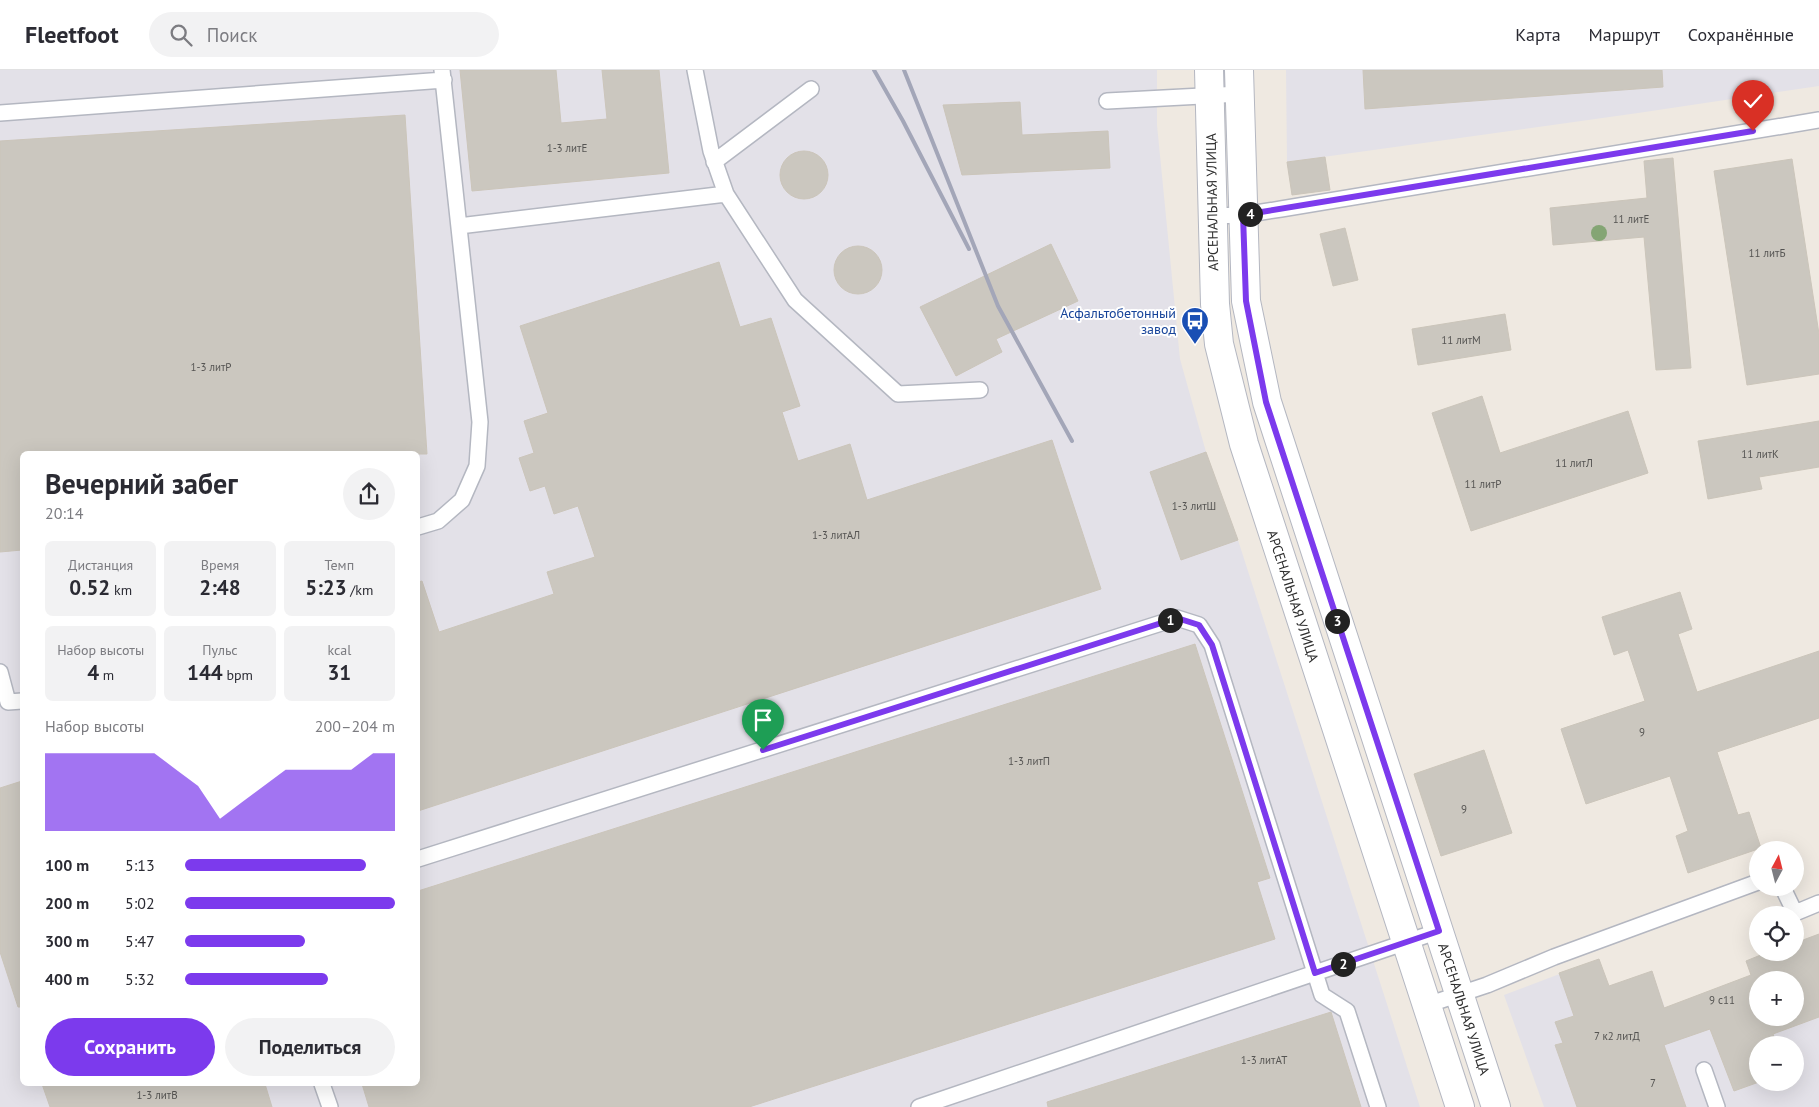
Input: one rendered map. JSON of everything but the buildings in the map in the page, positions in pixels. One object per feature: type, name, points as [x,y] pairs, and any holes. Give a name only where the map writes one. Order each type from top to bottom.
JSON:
[{"type":"street","name":"АРСЕНАЛЬНАЯ УЛИЦА","points":[[1209,82],[1213,280],[1219,344],[1244,444],[1460,1107]]},
{"type":"street","name":"АРСЕНАЛЬНАЯ УЛИЦА","points":[[1240,82],[1246,301],[1266,402],[1496,1107]]},
{"type":"lane","points":[[695,70],[714,162],[726,194],[795,300],[898,394],[980,390]]},
{"type":"lane","points":[[0,113],[443,75],[480,422],[477,466],[462,500],[438,521],[420,526]]},
{"type":"lane","points":[[1107,101],[1209,82],[1240,82]]},
{"type":"lane","points":[[714,162],[811,89]]},
{"type":"lane","points":[[1212,216],[1243,215],[1818,124]]},
{"type":"lane","points":[[459,226],[726,194]]},
{"type":"lane","points":[[420,858],[1177,618],[1199,625],[1212,645],[1322,995],[1347,1011],[1378,1107]]},
{"type":"lane","points":[[0,672],[8,702],[20,701]]},
{"type":"lane","points":[[1427,1005],[1749,885]]},
{"type":"lane","points":[[1788,896],[1795,913],[1819,903]]},
{"type":"lane","points":[[919,1107],[1439,931]]},
{"type":"lane","points":[[1704,1070],[1718,1107]]},
{"type":"lane","points":[[323,1086],[330,1107]]},
{"type":"shaded area","points":[[0,70],[1157,70],[1157,125],[1180,359],[1206,452],[1238,540],[1420,1107],[0,1107]]},
{"type":"shaded area","points":[[1286,70],[1819,70],[1819,86],[1287,162]]},
{"type":"shaded area","points":[[1819,934],[1819,1107],[1544,1107],[1504,995],[1599,959],[1609,986],[1652,971],[1665,1008],[1749,976],[1749,1026],[1804,1026],[1804,971],[1750,971],[1746,961],[1804,961],[1804,940]]},
{"type":"railway","points":[[874,70],[903,121],[969,249]]},
{"type":"railway","points":[[904,70],[998,306],[1072,441]]},
{"type":"place","name":"Асфальтобетонный завод","points":[[1195,345]]},
{"type":"route","points":[[763,750],[1177,618],[1199,625],[1212,645],[1315,973],[1439,931],[1266,402],[1246,301],[1243,215],[1753,131]]}]
